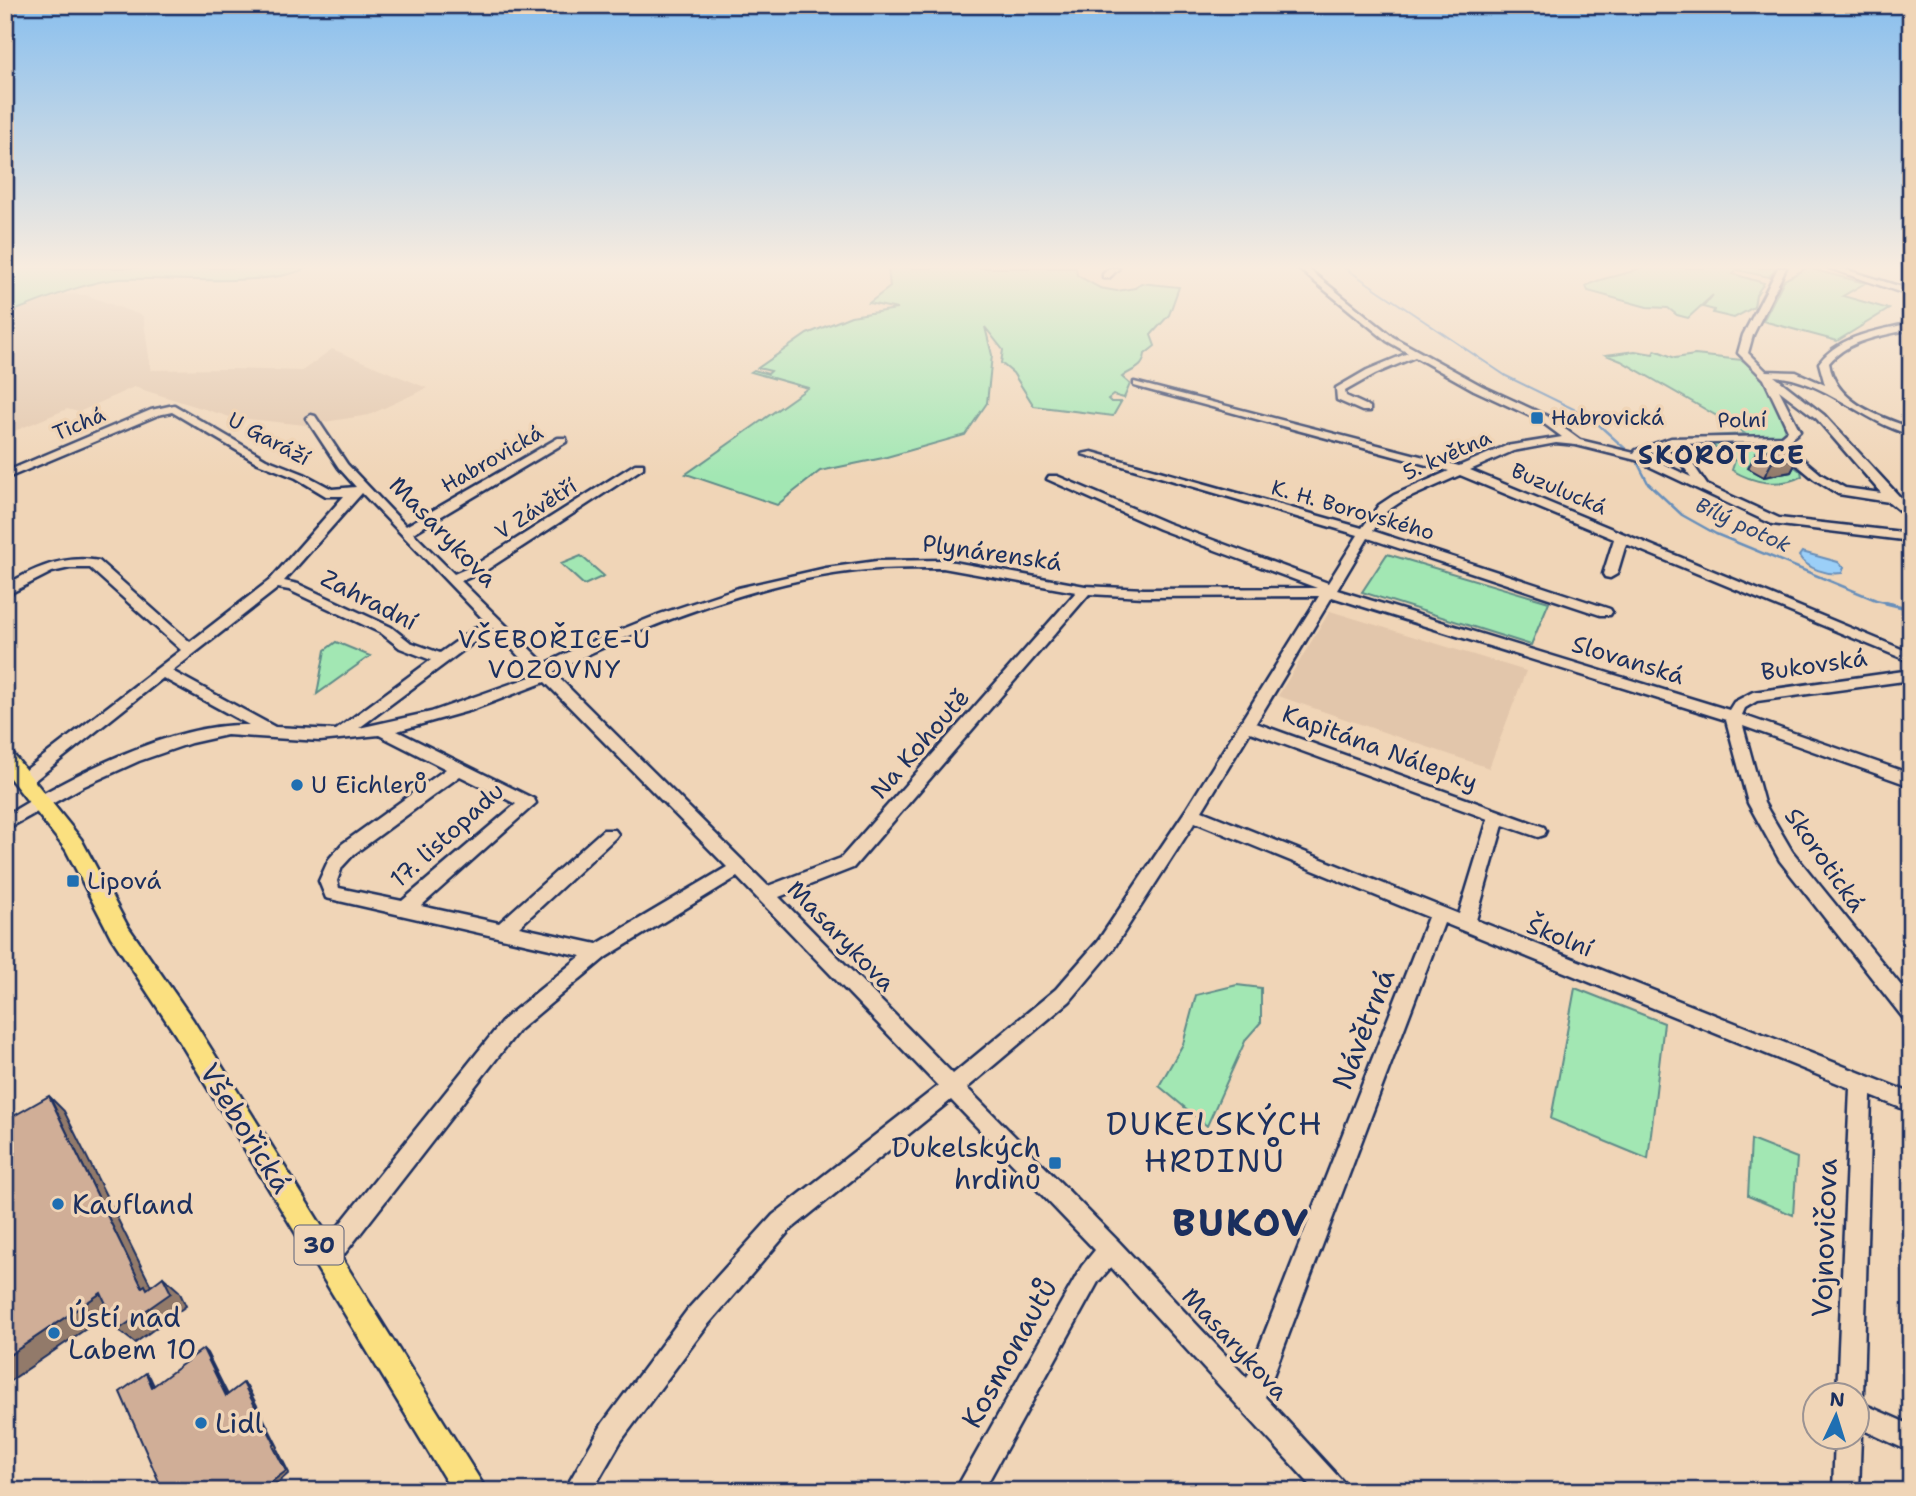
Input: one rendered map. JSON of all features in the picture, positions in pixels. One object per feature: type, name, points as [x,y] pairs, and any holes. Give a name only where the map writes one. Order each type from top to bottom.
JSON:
[{"type":"main road","name":"30","points":[[5,758],[43,802]]},
{"type":"main road","name":"Všebořická","points":[[43,802],[74,845],[119,931],[184,1027],[471,1491]]},
{"type":"street","points":[[1389,338],[1478,388],[1543,418],[1576,442]]},
{"type":"street","points":[[1747,338],[1742,353],[1821,418],[1866,466],[1889,498],[1911,516]]},
{"type":"street","points":[[1868,338],[1831,352],[1824,363],[1829,384],[1882,422],[1911,432]]},
{"type":"street","points":[[1366,409],[1341,398],[1340,390],[1371,372],[1416,354]]},
{"type":"street","points":[[1768,377],[1769,373],[1796,375],[1846,398]]},
{"type":"street","name":"Polní","points":[[1635,457],[1640,452],[1671,442],[1784,439],[1794,431],[1768,377]]},
{"type":"street","name":"Buzulucká","points":[[1138,384],[1459,470],[1911,657]]},
{"type":"street","name":"Tichá","points":[[5,476],[169,408]]},
{"type":"street","name":"U Garáží","points":[[169,408],[178,410],[262,461],[300,475],[330,492],[359,490]]},
{"type":"street","name":"Masarykova","points":[[311,418],[359,490],[405,532],[739,868],[1111,1250],[1334,1491]]},
{"type":"street","points":[[1773,439],[1818,477],[1842,491],[1889,498]]},
{"type":"street","name":"Habrovická","points":[[405,532],[562,440]]},
{"type":"street","name":"5. května","points":[[1329,592],[1365,533],[1390,502],[1459,470],[1524,444],[1541,441],[1576,442],[1635,457],[1776,521],[1911,537]]},
{"type":"street","points":[[1671,442],[1683,461],[1703,481],[1702,486]]},
{"type":"street","name":"K. H. Borovského","points":[[1088,454],[1365,533],[1605,612]]},
{"type":"street","name":"V Závětří","points":[[451,580],[480,568],[639,466]]},
{"type":"street","points":[[577,1491],[612,1432],[697,1318],[781,1223],[1063,995],[1105,946],[1192,814],[1329,592],[1322,585],[1303,577],[1163,526],[1053,479]]},
{"type":"street","points":[[24,780],[275,583],[359,490]]},
{"type":"street","points":[[1610,574],[1621,538]]},
{"type":"street","points":[[5,592],[25,578],[57,565],[79,562],[94,565],[189,649]]},
{"type":"street","name":"Plynárenská","points":[[43,802],[118,764],[183,740],[216,732],[247,729],[339,735],[382,730],[451,710],[544,674],[588,648],[665,617],[743,591],[851,569],[899,563],[943,564],[1085,590],[1144,593],[1329,592]]},
{"type":"street","name":"Zahradní","points":[[275,583],[293,587],[386,631],[407,646],[443,659]]},
{"type":"street","name":"Na Kohoutě","points":[[765,895],[847,863],[1073,607],[1085,590]]},
{"type":"street","name":"Slovanská","points":[[1329,592],[1733,717],[1911,780]]},
{"type":"street","points":[[339,735],[492,622]]},
{"type":"street","name":"Plynárenská","points":[[161,671],[273,731]]},
{"type":"street","name":"Bukovská","points":[[1733,717],[1739,705],[1753,697],[1911,675]]},
{"type":"street","name":"Skorotická","points":[[1733,717],[1756,803],[1786,856],[1911,1013]]},
{"type":"street","name":"Kapitána Nálepky","points":[[1247,725],[1538,831]]},
{"type":"street","points":[[382,730],[458,768]]},
{"type":"street","name":"17. listopadu","points":[[405,909],[528,803],[458,768],[348,849],[335,864],[328,881],[332,893],[599,952]]},
{"type":"street","points":[[5,824],[43,802]]},
{"type":"street","name":"Školní","points":[[1192,814],[1911,1104]]},
{"type":"street","name":"Kapitána Nálepky","points":[[1465,925],[1497,817]]},
{"type":"street","points":[[504,929],[609,834]]},
{"type":"street","points":[[327,1258],[512,1024],[599,952],[739,868]]},
{"type":"street","name":"Návětrná","points":[[1251,1400],[1438,915]]},
{"type":"street","name":"Vojnovičova","points":[[1851,1380],[1861,1083]]},
{"type":"street","name":"Kosmonautů","points":[[968,1491],[1090,1273],[1111,1250]]},
{"type":"street","points":[[1870,1419],[1911,1438]]},
{"type":"street","points":[[1846,1491],[1848,1450]]},
{"type":"shaded area","points":[[5,338],[146,338],[151,370],[302,371],[332,349],[427,388],[369,415],[305,425],[230,417],[134,387],[79,412],[67,409],[5,435]]},
{"type":"shaded area","points":[[1330,611],[1526,671],[1489,768],[1278,696]]},
{"type":"green space","points":[[802,338],[988,338],[992,355],[987,403],[965,435],[883,458],[820,471],[777,505],[686,474],[808,388],[751,372],[754,370],[768,374],[771,371],[758,368]]},
{"type":"green space","points":[[993,338],[1152,338],[1155,346],[1145,354],[1140,366],[1122,377],[1130,384],[1124,398],[1113,395],[1108,399],[1111,402],[1121,402],[1113,416],[1034,406],[1013,373],[1001,363],[1003,350]]},
{"type":"green space","points":[[1655,350],[1675,358],[1695,355],[1742,360],[1763,376],[1789,430],[1780,438],[1673,438],[1745,434],[1621,361],[1606,355],[1635,351],[1653,354]]},
{"type":"green space","points":[[1772,440],[1789,455],[1792,465],[1809,472],[1801,471],[1802,476],[1785,482],[1758,481],[1732,470],[1735,461],[1708,442]]},
{"type":"green space","points":[[1387,554],[1549,602],[1531,645],[1362,592]]},
{"type":"green space","points":[[581,556],[604,576],[584,585],[561,564]]},
{"type":"green space","points":[[336,642],[370,656],[317,694],[325,650]]},
{"type":"green space","points":[[1237,985],[1261,988],[1261,1022],[1246,1039],[1207,1126],[1159,1086],[1183,1044],[1196,995]]},
{"type":"green space","points":[[1575,988],[1664,1023],[1648,1159],[1551,1119]]},
{"type":"green space","points":[[1751,1140],[1797,1158],[1793,1215],[1748,1196]]},
{"type":"water","points":[[1802,552],[1838,562],[1844,567],[1842,573],[1812,568],[1799,556]]},
{"type":"building","points":[[1778,447],[1799,452],[1799,457],[1772,462],[1756,453]]},
{"type":"building","name":"Kaufland","points":[[49,1096],[142,1287],[145,1285],[147,1289],[163,1277],[171,1293],[118,1330],[101,1293],[5,1358],[5,1121]]},
{"type":"building","name":"Lidl","points":[[203,1349],[226,1396],[243,1383],[275,1444],[273,1446],[286,1471],[270,1483],[274,1491],[163,1491],[120,1392],[146,1373],[152,1387]]},
{"type":"waterway","name":"Bílý potok","points":[[1449,338],[1506,376],[1590,417]]},
{"type":"waterway","name":"Bílý potok","points":[[1590,417],[1630,453]]},
{"type":"waterway","name":"Bílý potok","points":[[1635,458],[1648,483],[1682,515],[1716,534],[1876,600],[1893,604]]},
{"type":"waterway","name":"Bílý potok","points":[[1886,603],[1911,609]]},
{"type":"place","name":"Habrovická","points":[[1537,418]]},
{"type":"place","name":"U Eichlerů","points":[[297,785]]},
{"type":"place","name":"Lipová","points":[[73,881]]},
{"type":"place","name":"Dukelských hrdinů","points":[[1055,1163]]},
{"type":"place","name":"Kaufland","points":[[58,1204]]},
{"type":"place","name":"Ústí nad Labem 10","points":[[54,1333]]},
{"type":"place","name":"Lidl","points":[[201,1423]]},
{"type":"district","name":"SKOROTICE","points":[[1722,455]]},
{"type":"district","name":"VŠEBOŘICE-U VOZOVNY","points":[[555,654]]},
{"type":"district","name":"DUKELSKÝCH HRDINŮ","points":[[1215,1142]]},
{"type":"district","name":"BUKOV","points":[[1241,1223]]}]
